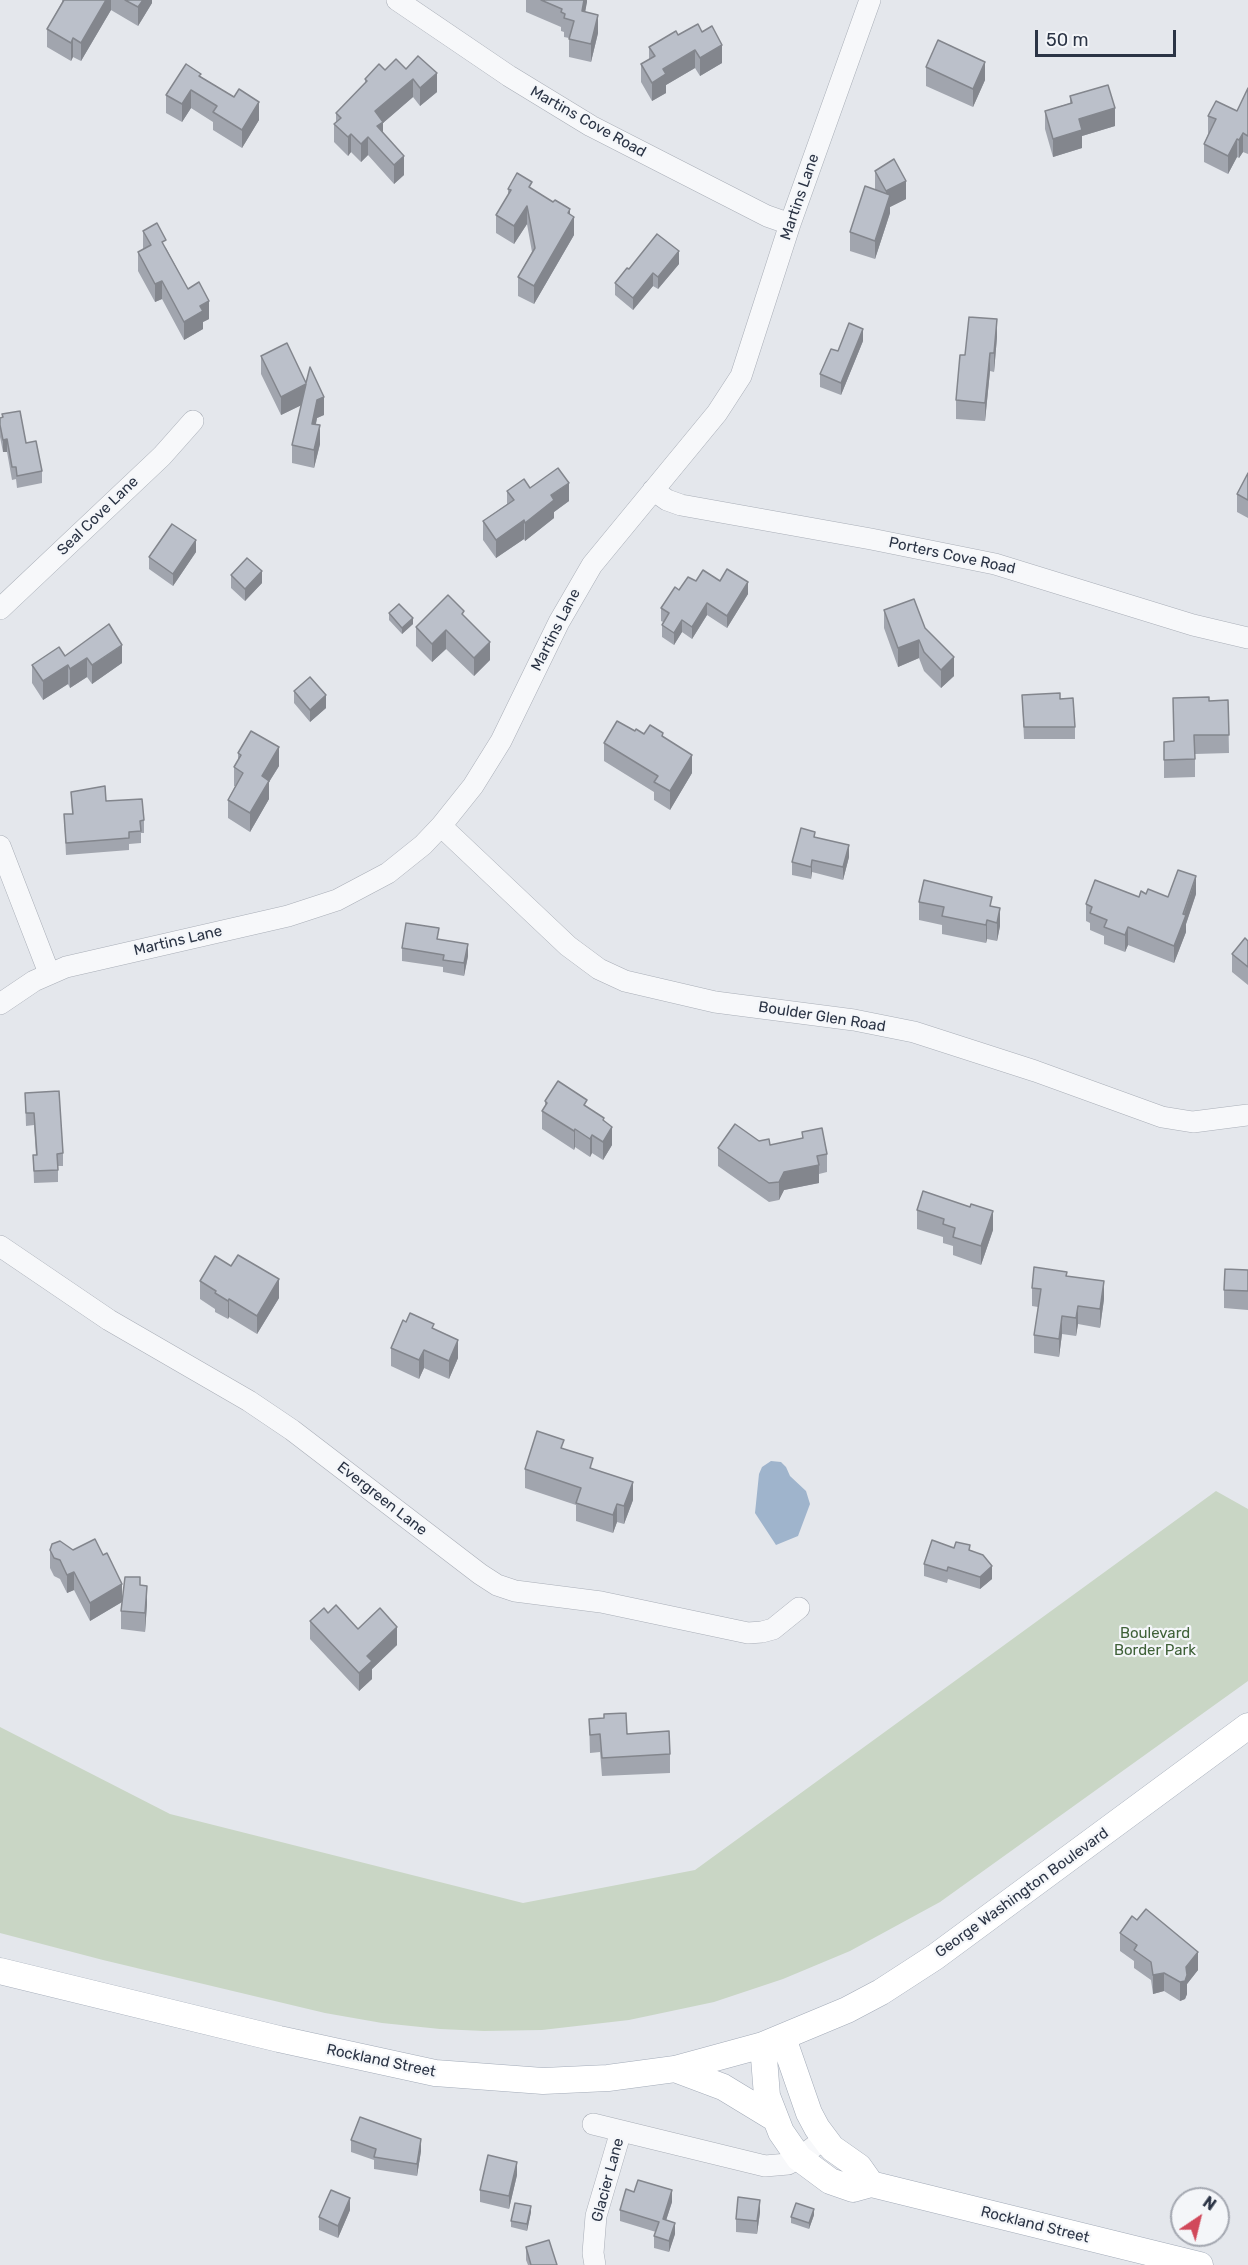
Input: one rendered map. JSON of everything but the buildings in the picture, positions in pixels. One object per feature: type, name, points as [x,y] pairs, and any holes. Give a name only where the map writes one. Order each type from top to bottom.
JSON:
[{"type":"main road","name":"George Washington Boulevard","points":[[773,2042],[847,2010],[912,1972],[1248,1726]]},
{"type":"main road","name":"Rockland Street","points":[[1,1970],[279,2039],[435,2073],[543,2081],[608,2078],[675,2069],[773,2042],[766,2096],[785,2138],[799,2158],[820,2175],[853,2189],[871,2184],[1200,2265]]},
{"type":"main road","points":[[773,2042],[824,2139],[832,2148],[859,2167],[871,2184]]},
{"type":"main road","points":[[675,2069],[729,2090],[774,2118]]},
{"type":"street","name":"Martins Cove Road","points":[[397,0],[518,82],[591,126],[756,210],[790,224]]},
{"type":"street","name":"Martins Lane","points":[[0,1004],[24,986],[49,973],[81,963],[265,922],[319,907],[355,892],[388,873],[418,849],[441,826],[473,786],[501,741],[580,583],[614,536],[717,413],[741,376],[790,224],[870,0]]},
{"type":"street","name":"Seal Cove Lane","points":[[0,609],[162,456],[193,421]]},
{"type":"street","name":"Porters Cove Road","points":[[653,490],[667,500],[681,505],[995,564],[1193,625],[1248,638]]},
{"type":"street","name":"Boulder Glen Road","points":[[441,826],[568,946],[599,969],[625,981],[715,1002],[854,1020],[914,1032],[953,1043],[1173,1119],[1206,1121],[1248,1115]]},
{"type":"street","points":[[0,846],[49,973]]},
{"type":"street","name":"Evergreen Lane","points":[[0,1246],[109,1320],[249,1401],[292,1430],[480,1574],[497,1584],[515,1591],[601,1602],[748,1633],[773,1629],[799,1608]]},
{"type":"street","points":[[593,2124],[765,2166],[788,2164],[824,2139]]},
{"type":"street","name":"Glacier Lane","points":[[595,2265],[596,2216],[621,2131]]},
{"type":"green space","name":"Boulevard Border Park","points":[[1216,1491],[1248,1509],[1248,1681],[940,1902],[850,1951],[783,1979],[714,2002],[629,2020],[542,2030],[440,2029],[382,2023],[325,2013],[0,1933],[0,1727],[170,1814],[523,1903],[695,1870]]},
{"type":"water","points":[[771,1461],[781,1462],[786,1467],[790,1476],[806,1491],[810,1504],[798,1536],[776,1545],[755,1513],[759,1474],[762,1467]]}]
